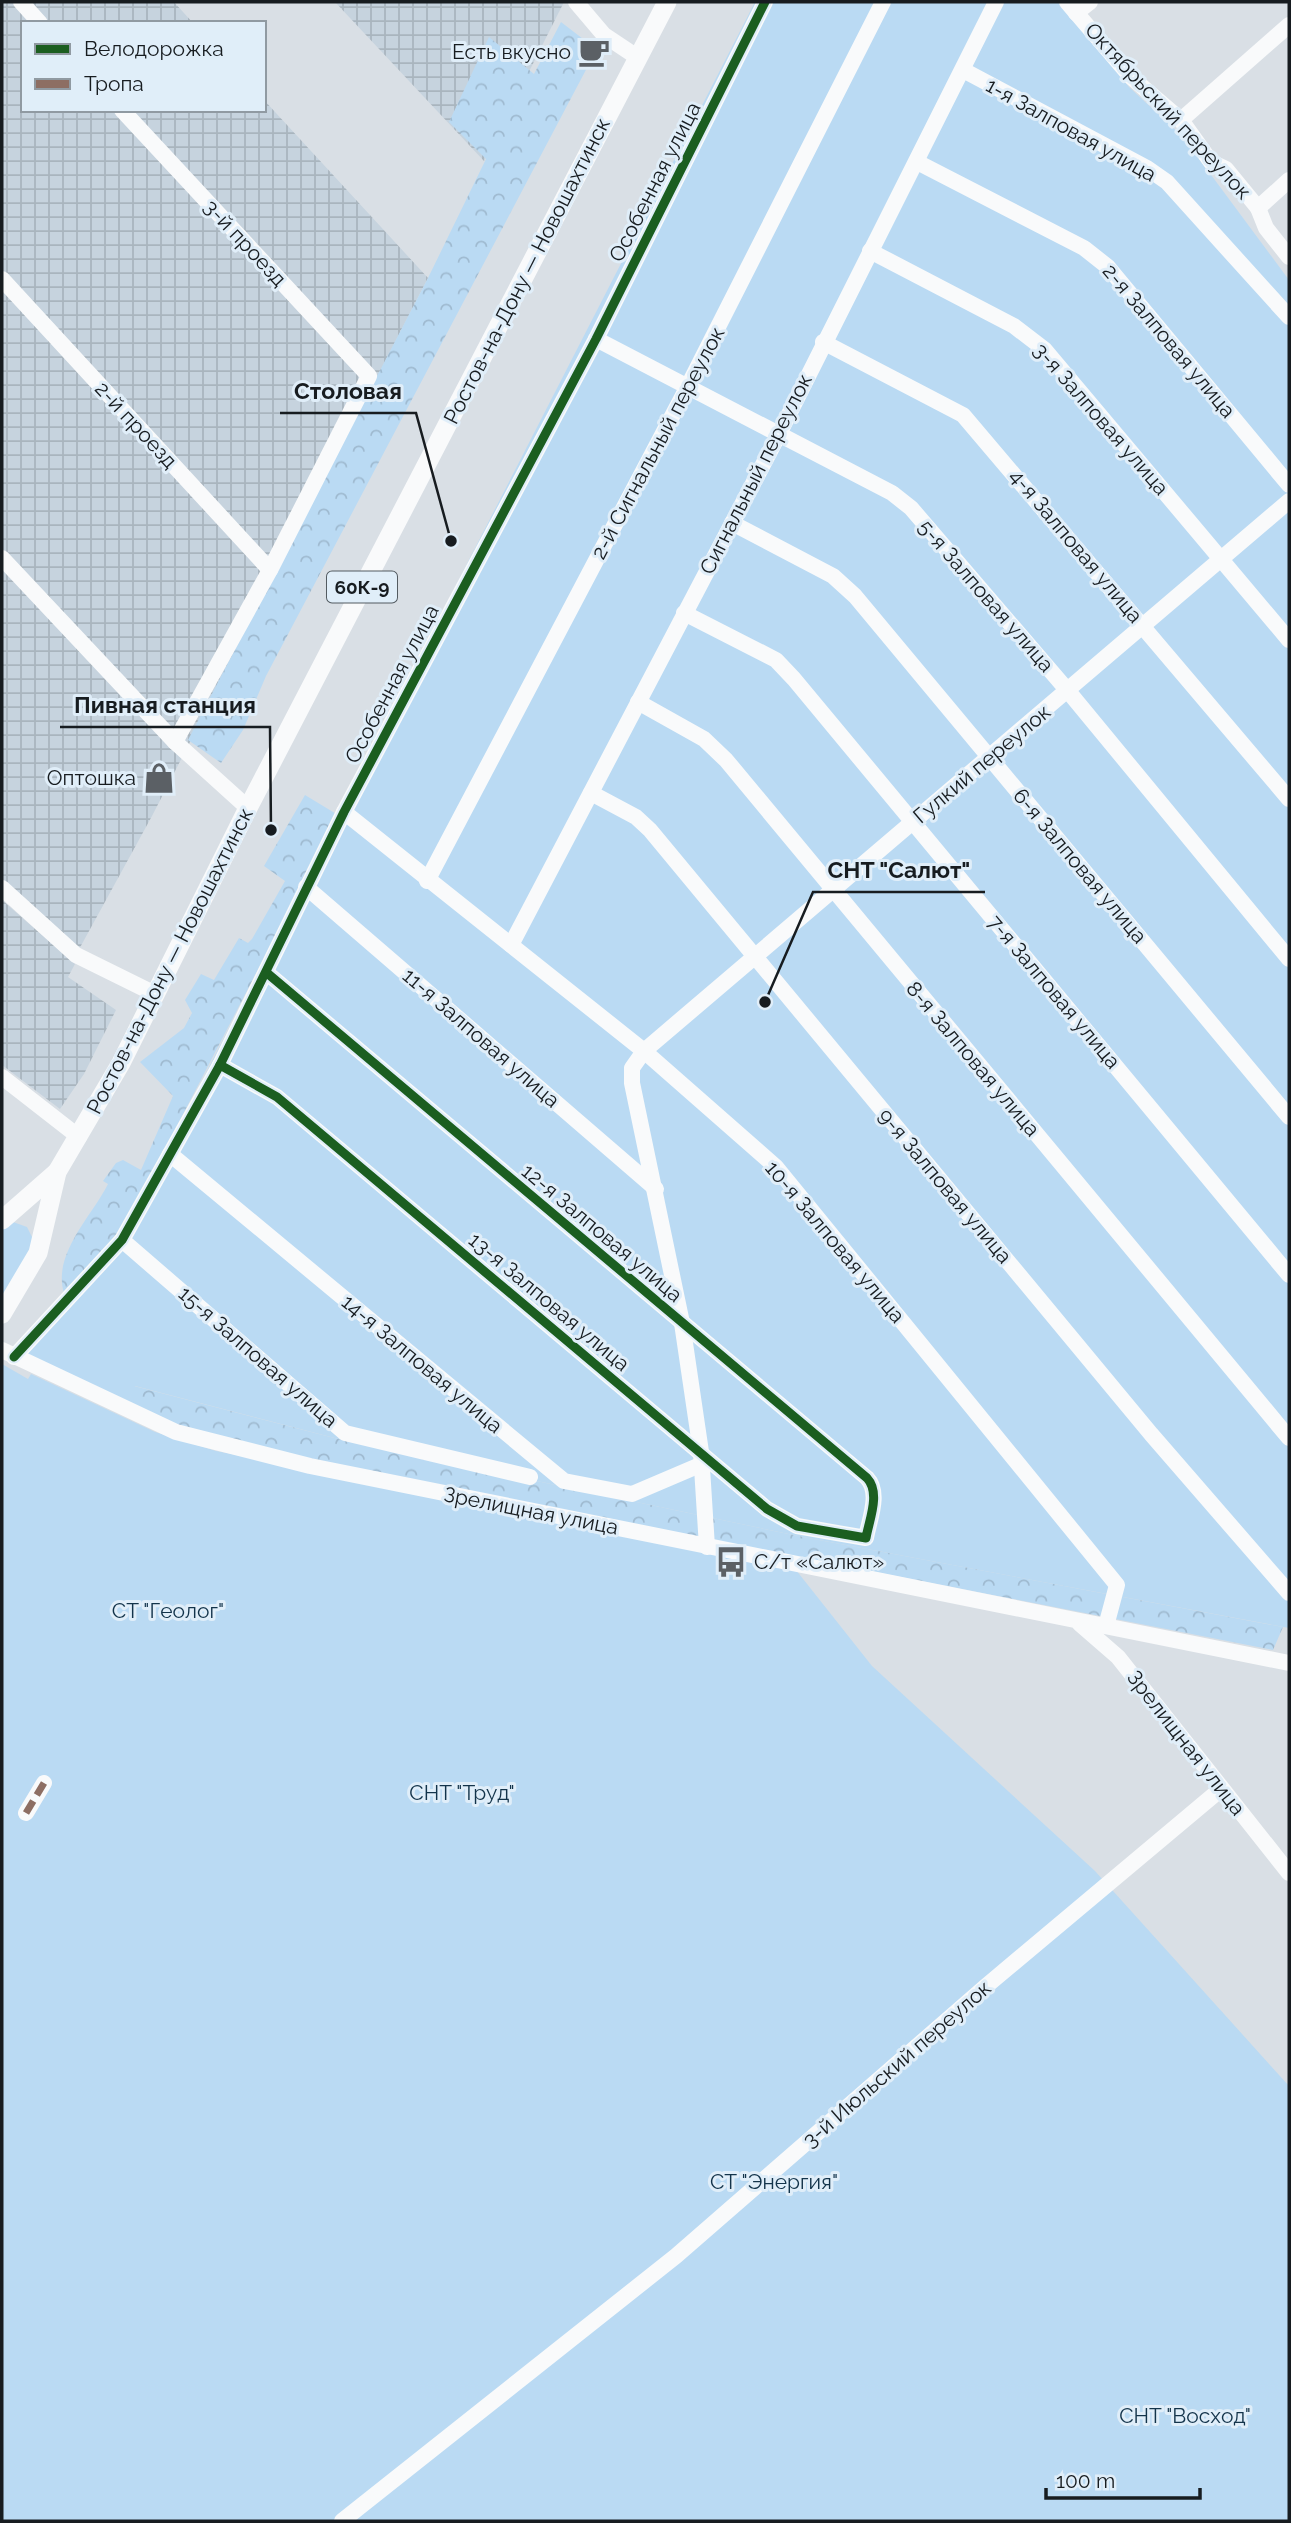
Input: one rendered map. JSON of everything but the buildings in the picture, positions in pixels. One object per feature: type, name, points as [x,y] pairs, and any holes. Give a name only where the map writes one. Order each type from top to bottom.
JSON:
[{"type":"main road","name":"Ростов-на-Дону — Новошахтинск","points":[[57,1172],[121,1063],[248,808],[667,2]]},
{"type":"main road","points":[[4,1218],[57,1172]]},
{"type":"main road","points":[[2,1314],[38,1253],[57,1172]]},
{"type":"main road","points":[[4,1218],[22,1217],[32,1222],[41,1240]]},
{"type":"street","points":[[21,2],[38,21]]},
{"type":"street","points":[[576,2],[604,35],[637,57]]},
{"type":"street","name":"Особенная улица","points":[[8,1354],[122,1240],[220,1065],[344,812],[596,339],[765,2]]},
{"type":"street","name":"2-й Сигнальный переулок","points":[[427,881],[688,386],[883,2]]},
{"type":"street","name":"Сигнальный переулок","points":[[511,945],[779,434],[996,2]]},
{"type":"street","points":[[1072,8],[1090,2]]},
{"type":"street","name":"Октябрьский переулок","points":[[1072,8],[1131,77],[1181,120],[1189,136],[1211,162],[1226,169],[1258,208],[1266,228],[1289,257]]},
{"type":"street","points":[[1181,120],[1289,25]]},
{"type":"street","name":"1-я Залповая улица","points":[[963,70],[1147,168],[1167,182],[1289,317]]},
{"type":"street","name":"3-й проезд","points":[[124,112],[369,376],[270,570]]},
{"type":"street","name":"2-я Залповая улица","points":[[917,162],[1084,248],[1108,267],[1289,485]]},
{"type":"street","points":[[1258,208],[1289,180]]},
{"type":"street","name":"3-я Залповая улица","points":[[870,251],[1014,326],[1044,349],[1289,640]]},
{"type":"street","name":"2-й проезд","points":[[2,279],[270,570]]},
{"type":"street","name":"5-я Залповая улица","points":[[596,339],[891,493],[911,508],[1068,691],[1289,959]]},
{"type":"street","name":"4-я Залповая улица","points":[[823,342],[963,415],[1289,799]]},
{"type":"street","name":"Гулкий переулок","points":[[707,1547],[701,1458],[682,1323],[632,1083],[632,1068],[644,1051],[1289,501]]},
{"type":"street","name":"6-я Залповая улица","points":[[732,523],[833,576],[855,596],[1289,1117]]},
{"type":"street","points":[[2,558],[175,742],[248,808]]},
{"type":"street","points":[[175,742],[270,570]]},
{"type":"street","name":"7-я Залповая улица","points":[[684,613],[776,660],[1289,1275]]},
{"type":"street","name":"8-я Залповая улица","points":[[638,702],[704,739],[726,760],[1289,1438]]},
{"type":"street","name":"9-я Залповая улица","points":[[591,793],[636,817],[756,957],[1151,1434],[1289,1593]]},
{"type":"street","name":"10-я Залповая улица","points":[[344,812],[427,881],[644,1051],[776,1167],[1117,1585],[1106,1626]]},
{"type":"street","name":"11-я Залповая улица","points":[[306,887],[656,1189]]},
{"type":"street","points":[[2,888],[76,955],[155,993]]},
{"type":"street","name":"12-я Залповая улица","points":[[267,973],[873,1484],[874,1494],[866,1538]]},
{"type":"street","name":"13-я Залповая улица","points":[[220,1065],[277,1097],[701,1458],[767,1509],[797,1526],[866,1538]]},
{"type":"street","points":[[2,1077],[79,1137]]},
{"type":"street","name":"14-я Залповая улица","points":[[170,1154],[564,1481],[632,1494],[701,1458]]},
{"type":"street","name":"15-я Залповая улица","points":[[122,1240],[345,1433],[530,1477]]},
{"type":"street","name":"Зрелищная улица","points":[[8,1354],[176,1432],[310,1466],[1289,1662]]},
{"type":"street","name":"Зрелищная улица","points":[[1076,1620],[1118,1657],[1289,1873]]},
{"type":"street","points":[[26,1813],[44,1783]]},
{"type":"street","name":"3-й Июльский переулок","points":[[342,2521],[676,2256],[985,1987],[1222,1789]]},
{"type":"shaded area","points":[[2,2],[174,2],[191,21],[21,21],[21,112],[266,112],[266,102],[428,278],[152,816],[77,953],[2,886]]},
{"type":"shaded area","points":[[335,2],[564,2],[484,161]]},
{"type":"shaded area","points":[[2,900],[75,964],[68,977],[116,1010],[84,1074],[60,1109],[2,1065]]},
{"type":"green space","points":[[755,2],[1062,2],[1129,87],[1183,137],[1289,280],[1289,1628],[803,1537],[346,1441],[135,1386],[126,1407],[15,1352],[146,1190]]},
{"type":"green space","points":[[561,22],[600,52],[588,66],[266,676],[243,730],[221,763],[188,740],[428,278],[486,159],[449,122],[489,37],[534,74]]},
{"type":"green space","points":[[305,795],[338,815],[119,1238],[64,1293],[62,1278],[68,1250],[108,1184],[103,1181],[116,1163],[123,1160],[141,1170],[173,1096],[140,1062],[184,1028],[192,1013],[185,1000],[201,974],[214,980],[239,938],[248,943],[252,939],[285,881],[264,866]]},
{"type":"green space","points":[[13,1222],[27,1227],[34,1241],[2,1301],[2,1227]]},
{"type":"green space","points":[[2,1364],[28,1379],[31,1374],[155,1432],[216,1451],[548,1516],[796,1570],[872,1666],[1095,1871],[1289,2086],[1289,2521],[2,2521]]},
{"type":"green space","points":[[134,1386],[346,1441],[803,1537],[1283,1627],[1273,1650],[335,1466],[162,1423],[126,1407]]},
{"type":"marked path","points":[[26,1813],[44,1783]]},
{"type":"cycle path","points":[[14,1357],[122,1240],[220,1065],[344,812],[596,339],[765,2]]},
{"type":"cycle path","points":[[220,1065],[277,1097],[767,1509],[797,1526],[866,1538],[874,1499],[867,1478],[267,973]]},
{"type":"place","name":"Есть вкусно","points":[[594,52]]},
{"type":"place","name":"Столовая","points":[[451,541]]},
{"type":"place","name":"Оптошка","points":[[159,778]]},
{"type":"place","name":"Пивная станция","points":[[271,830]]},
{"type":"place","name":"СНТ \"Салют\"","points":[[765,1002]]},
{"type":"place","name":"С/т «Салют»","points":[[731,1562]]},
{"type":"park label","name":"СТ \"Геолог\"","points":[[168,1611]]},
{"type":"park label","name":"СНТ \"Труд\"","points":[[462,1793]]},
{"type":"park label","name":"СТ \"Энергия\"","points":[[774,2182]]},
{"type":"park label","name":"СНТ \"Восход\"","points":[[1185,2416]]}]
